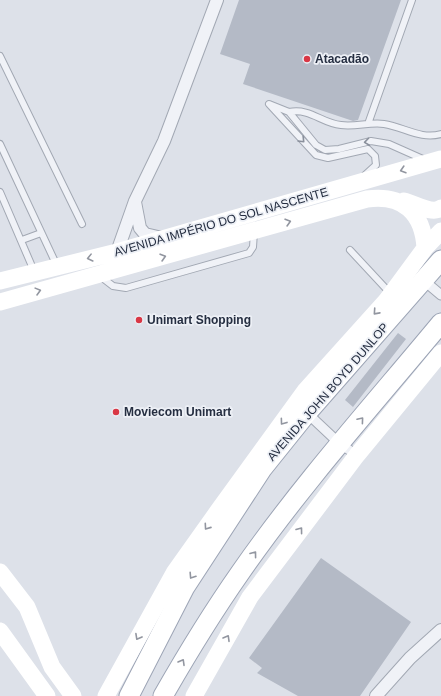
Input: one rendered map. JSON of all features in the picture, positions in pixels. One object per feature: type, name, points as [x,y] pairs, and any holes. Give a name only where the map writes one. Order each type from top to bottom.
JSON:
[{"type":"main road","name":"AVENIDA IMPÉRIO DO SOL NASCENTE","points":[[0,280],[117,252],[353,185],[437,164]]},
{"type":"main road","name":"AVENIDA IMPÉRIO DO SOL NASCENTE","points":[[0,302],[254,232],[367,199],[379,197],[415,204],[427,209],[438,210],[441,208]]},
{"type":"main road","points":[[399,202],[411,210],[422,228],[426,248]]},
{"type":"main road","points":[[106,696],[174,573],[301,409],[306,390],[391,294],[417,274],[426,248],[441,231]]},
{"type":"main road","name":"AVENIDA JOHN BOYD DUNLOP","points":[[129,696],[185,587],[301,409],[417,274],[441,260]]},
{"type":"main road","points":[[162,696],[200,632],[240,572],[340,444],[441,323]]},
{"type":"main road","points":[[194,696],[250,598],[357,455],[441,353]]},
{"type":"main road","points":[[0,572],[27,607],[52,666],[73,696]]},
{"type":"main road","points":[[0,631],[47,696]]},
{"type":"street","points":[[117,252],[135,201],[164,141],[217,0]]},
{"type":"street","points":[[135,201],[140,228],[145,234],[164,239]]},
{"type":"street","points":[[417,274],[441,295]]},
{"type":"street","points":[[301,409],[340,444],[357,455]]},
{"type":"street","points":[[376,696],[410,658],[441,630]]},
{"type":"lane","points":[[368,124],[412,0]]},
{"type":"lane","points":[[0,56],[82,224]]},
{"type":"lane","points":[[353,185],[376,165],[375,156],[368,149],[328,158],[316,155],[270,104],[289,112],[316,145],[325,150],[339,149],[371,141],[388,144],[437,164]]},
{"type":"lane","points":[[289,112],[299,110],[341,125],[384,124],[419,134],[434,136],[441,134]]},
{"type":"lane","points":[[0,144],[22,194],[57,266]]},
{"type":"lane","points":[[0,192],[35,272]]},
{"type":"lane","points":[[22,240],[41,233]]},
{"type":"lane","points":[[350,250],[391,294]]},
{"type":"building","name":"Atacadão","points":[[239,0],[401,0],[358,120],[353,121],[243,84],[250,64],[220,54]]},
{"type":"building","points":[[398,333],[406,339],[353,407],[345,400]]},
{"type":"building","points":[[321,558],[411,622],[360,696],[298,696],[257,673],[262,668],[249,658]]},
{"type":"place","name":"Atacadão","points":[[307,59]]},
{"type":"place","name":"Unimart Shopping","points":[[139,320]]},
{"type":"place","name":"Moviecom Unimart","points":[[116,412]]}]
